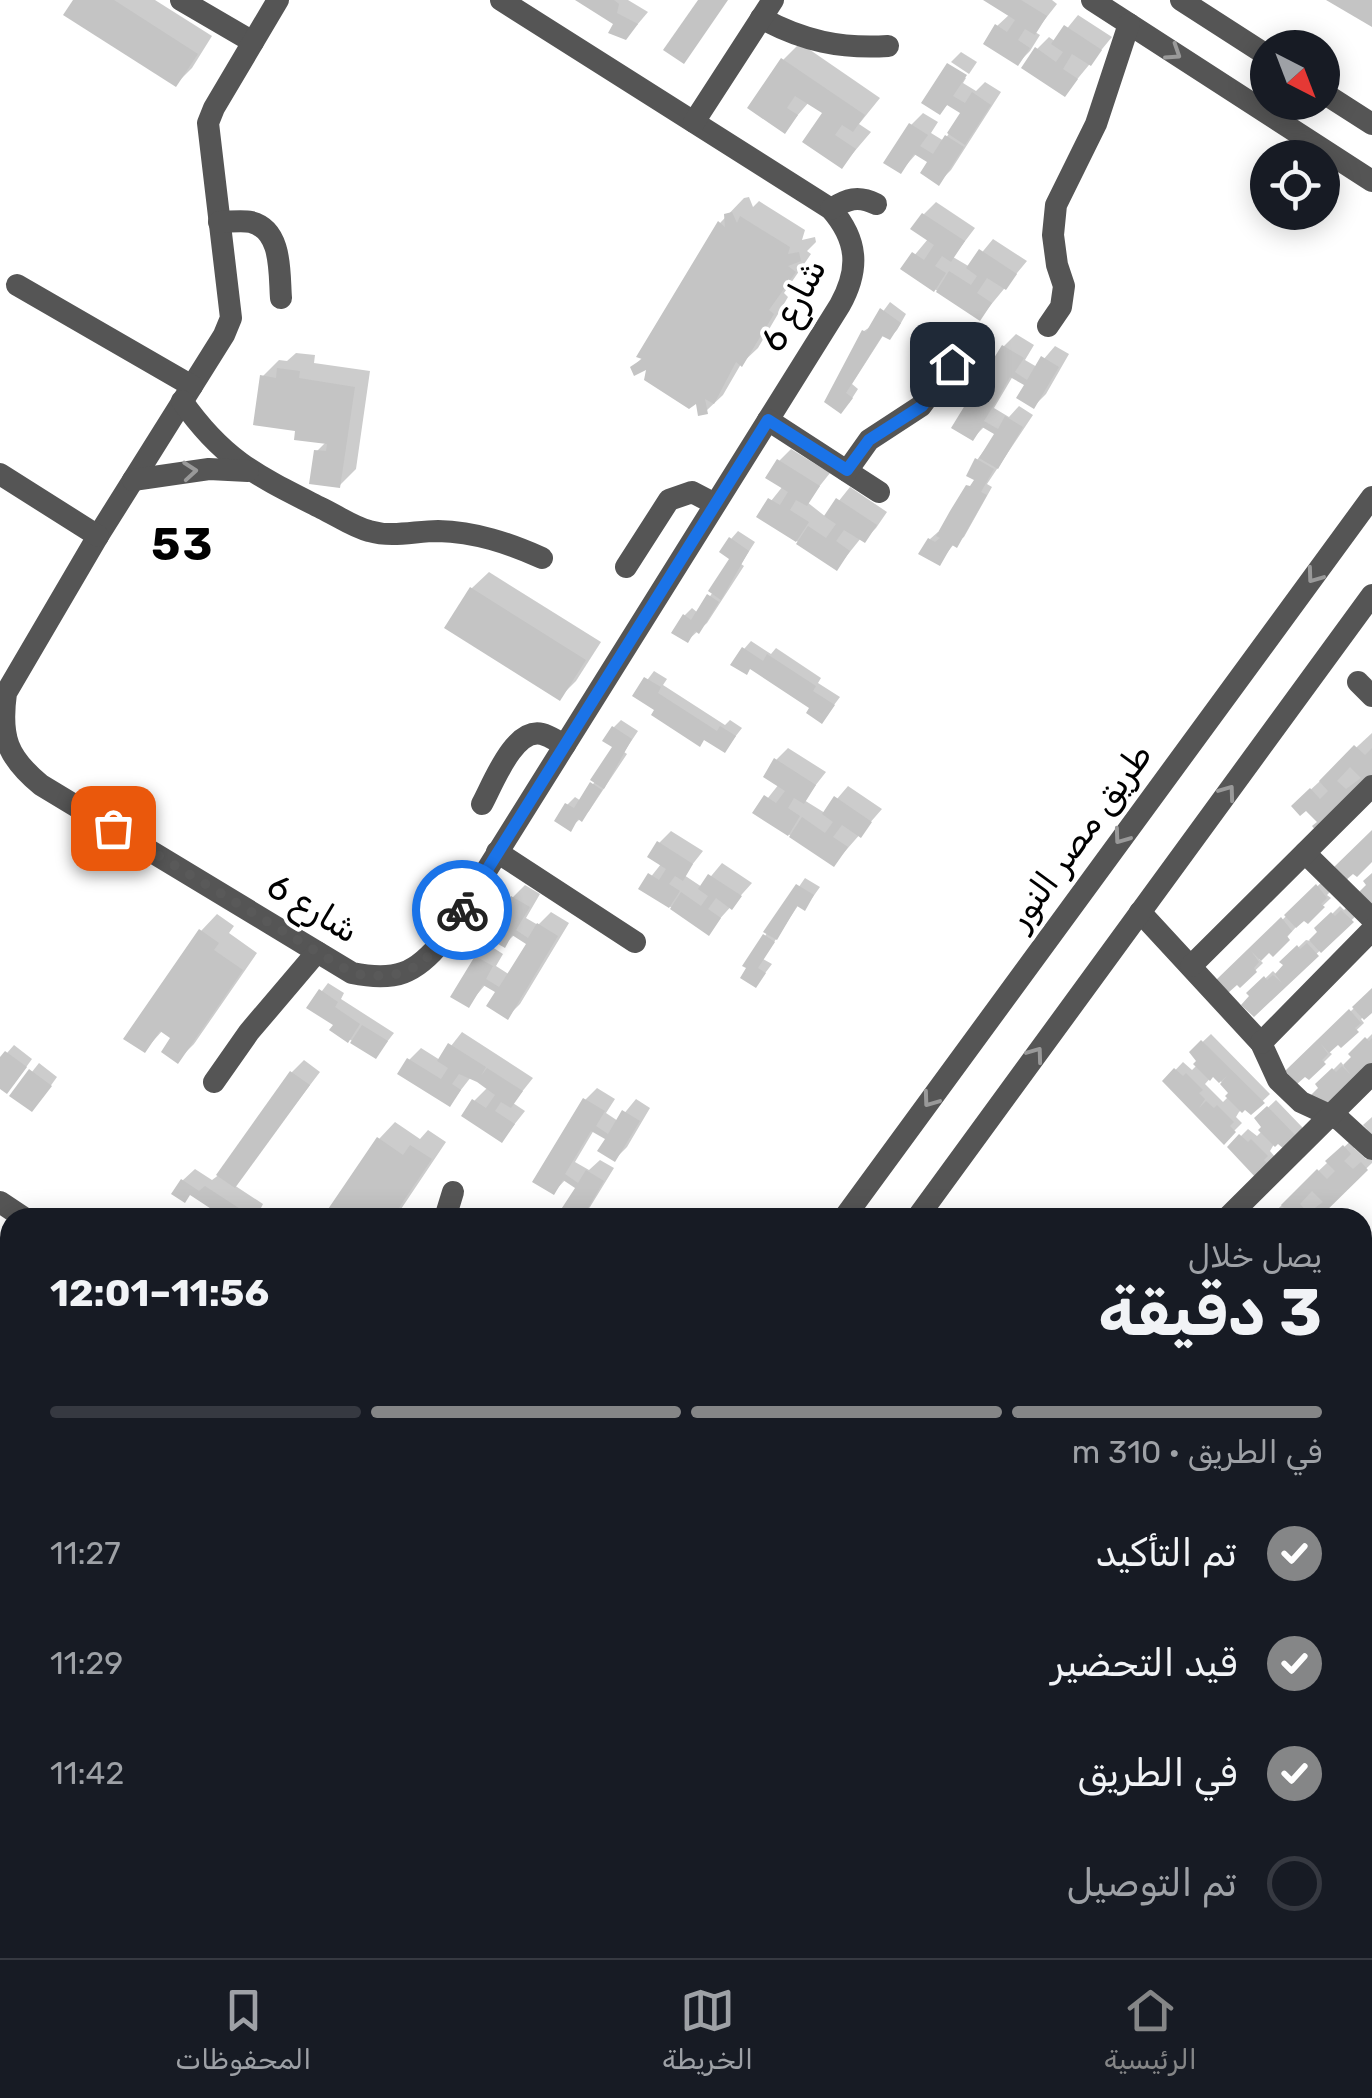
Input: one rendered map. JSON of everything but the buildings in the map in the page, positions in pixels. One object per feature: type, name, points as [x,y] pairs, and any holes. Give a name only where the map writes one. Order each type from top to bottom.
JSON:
[{"type":"street","points":[[181,0],[253,42]]},
{"type":"street","name":"شارع 6","points":[[278,0],[208,123],[231,318],[224,336],[98,536],[6,693],[2,719],[7,745],[20,768],[41,785],[352,973],[378,978],[404,974],[426,960],[443,940],[850,286],[855,266],[853,244],[845,224],[831,208]]},
{"type":"street","points":[[501,0],[831,208],[847,199],[876,204]]},
{"type":"street","points":[[1092,0],[1372,181]]},
{"type":"street","points":[[1181,0],[1250,44]]},
{"type":"street","points":[[694,122],[767,9],[784,31],[822,44],[888,46]]},
{"type":"street","points":[[1048,326],[1061,308],[1064,286],[1053,235],[1056,206],[1096,124],[1129,24]]},
{"type":"street","points":[[1340,104],[1372,124]]},
{"type":"street","points":[[220,222],[253,222],[268,231],[276,246],[282,298]]},
{"type":"street","points":[[17,285],[187,394],[222,452],[248,471],[368,531],[399,535],[436,531],[473,534],[542,558]]},
{"type":"street","points":[[847,470],[869,440],[922,406],[952,364]]},
{"type":"street","points":[[768,420],[879,492]]},
{"type":"street","points":[[133,480],[190,471],[248,471]]},
{"type":"street","points":[[0,474],[98,536]]},
{"type":"street","points":[[626,567],[669,500],[692,492],[715,504]]},
{"type":"street","name":"طريق مصر النور","points":[[851,1208],[1372,498]]},
{"type":"street","points":[[924,1208],[1372,596]]},
{"type":"street","points":[[482,804],[516,744],[526,735],[540,733],[565,745]]},
{"type":"street","points":[[1191,966],[1372,786]]},
{"type":"street","points":[[497,852],[635,942]]},
{"type":"street","points":[[1260,1043],[1370,932],[1305,853]]},
{"type":"street","points":[[1140,912],[1260,1043],[1278,1080],[1301,1102],[1340,1120],[1372,1149]]},
{"type":"street","points":[[214,1082],[249,1032],[317,952]]},
{"type":"street","points":[[1237,1208],[1372,1074]]},
{"type":"street","points":[[448,1208],[453,1192]]},
{"type":"way so far","points":[[113,828],[352,973],[378,978],[404,974],[426,960],[462,910]]},
{"type":"district","name":"53","points":[[183,544]]},
{"type":"route","points":[[462,910],[768,420],[847,470],[869,440],[922,406],[952,364]]}]
